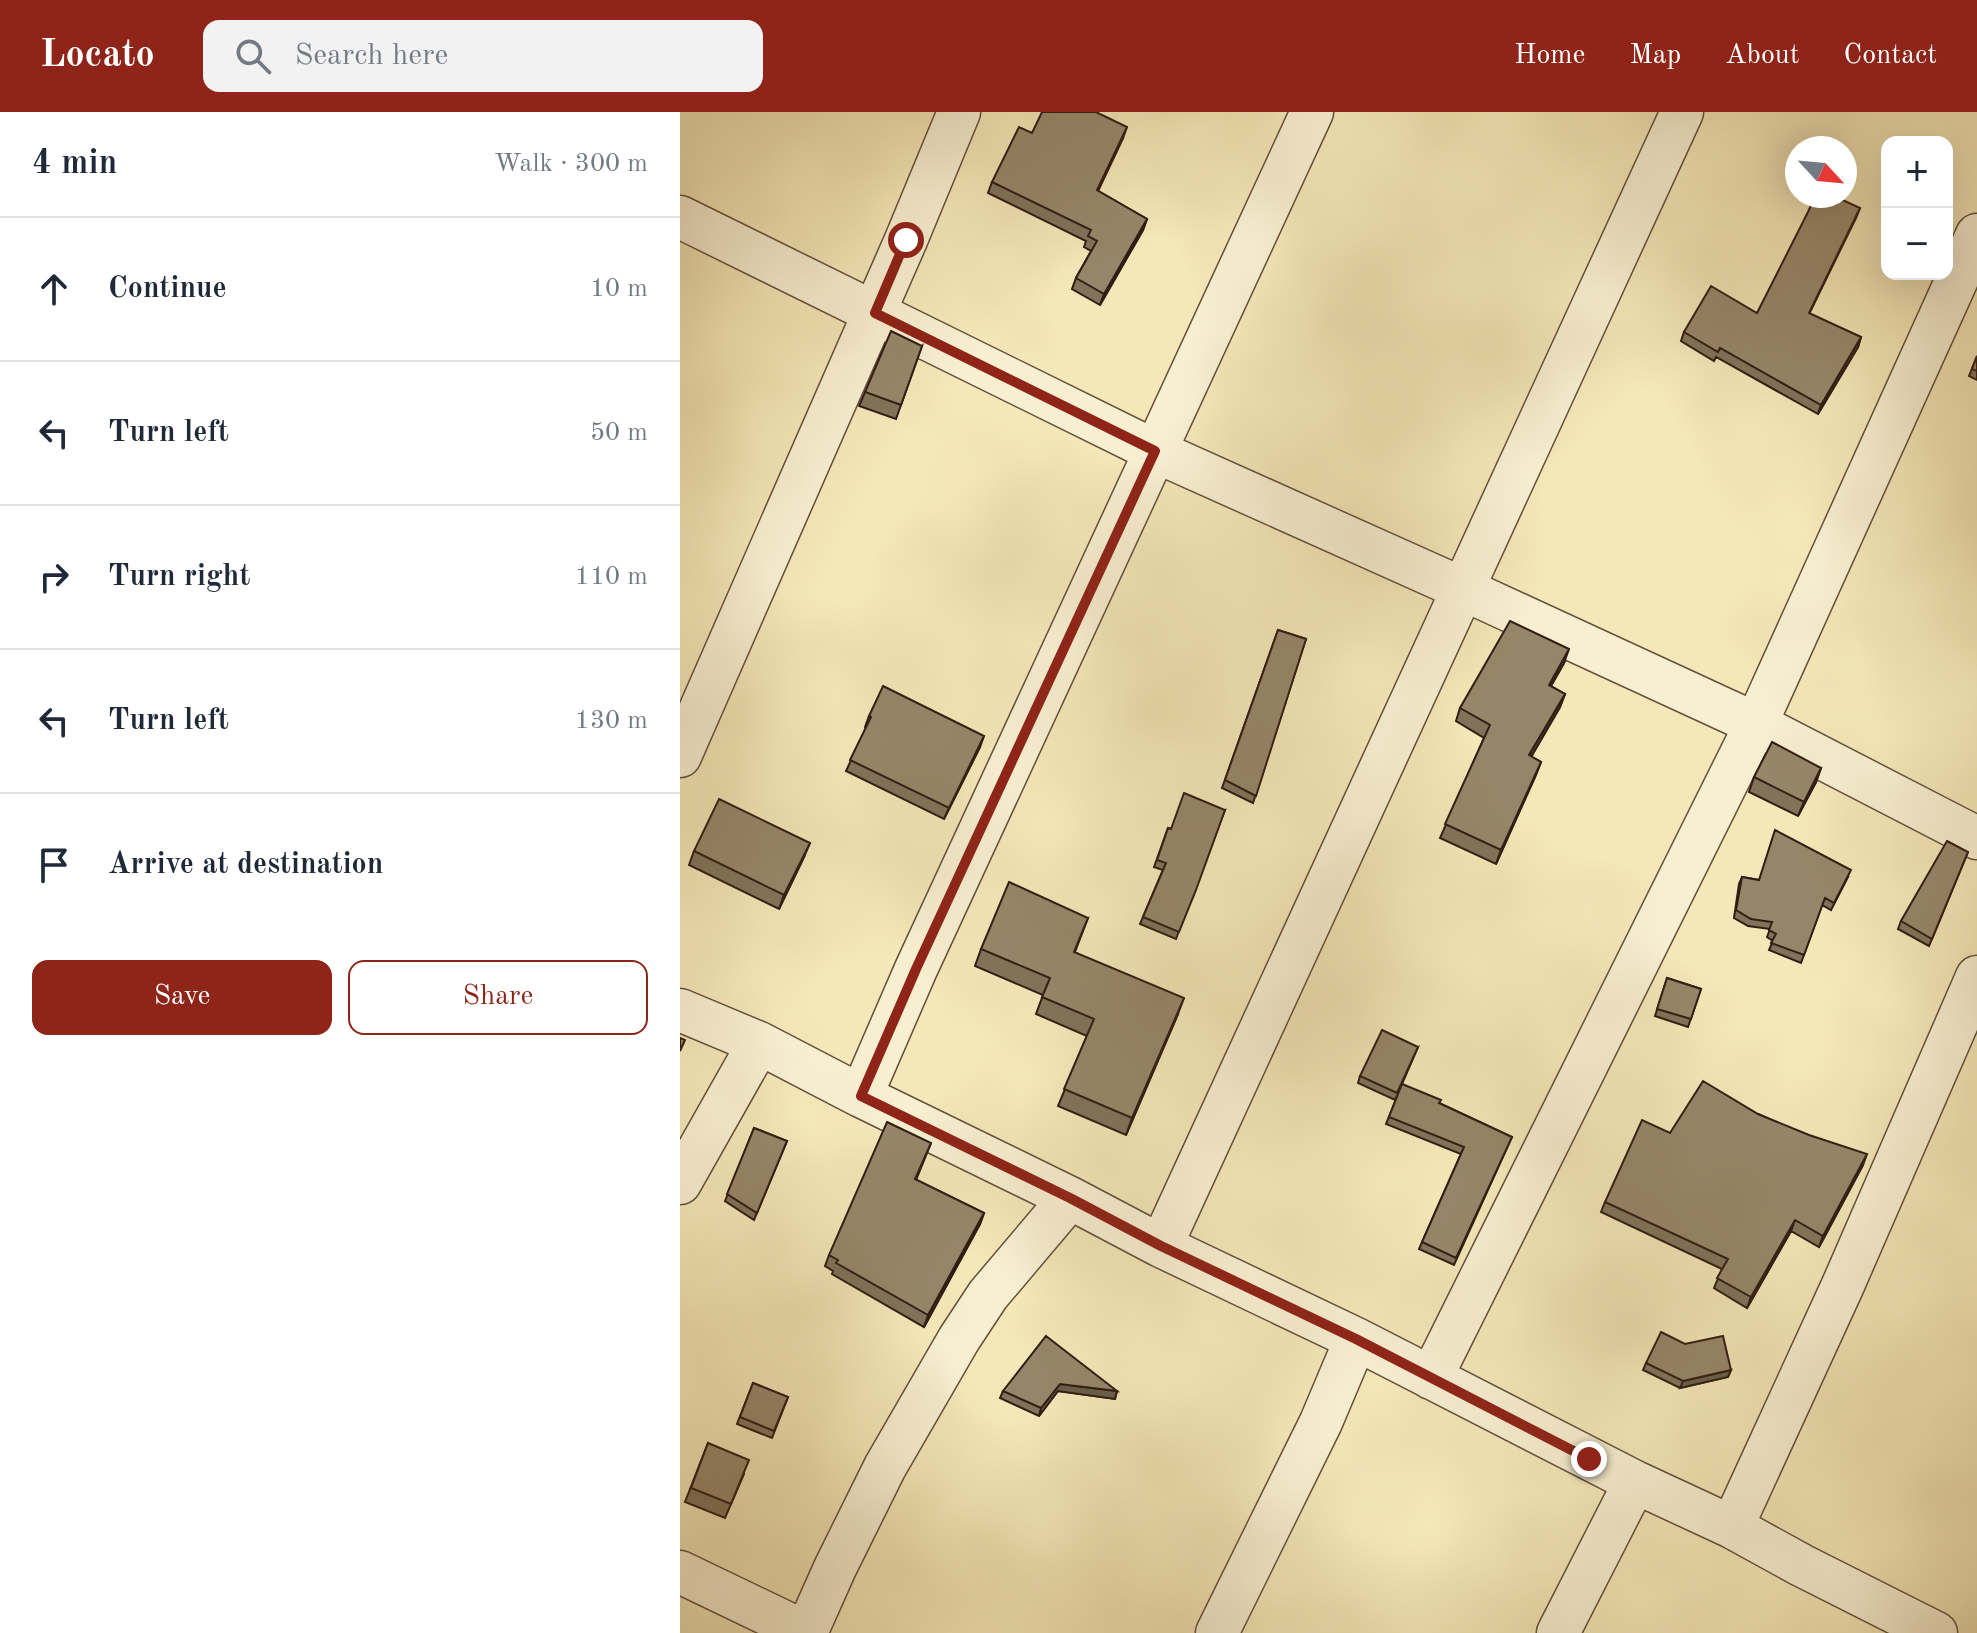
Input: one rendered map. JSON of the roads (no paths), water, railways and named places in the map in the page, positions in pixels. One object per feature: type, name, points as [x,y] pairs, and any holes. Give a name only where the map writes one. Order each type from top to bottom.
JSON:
[{"type":"street","points":[[680,756],[875,313],[959,112]]},
{"type":"street","points":[[861,1096],[916,969],[1312,112]]},
{"type":"street","points":[[1161,1246],[1682,112]]},
{"type":"street","points":[[680,217],[1155,451],[1756,724],[1977,838]]},
{"type":"street","points":[[1431,1378],[1756,724],[1977,235]]},
{"type":"street","points":[[1732,1527],[1843,1285],[1977,977]]},
{"type":"street","points":[[680,1010],[759,1043],[1161,1246],[1356,1339],[1936,1633]]},
{"type":"street","points":[[680,1183],[759,1043]]},
{"type":"street","points":[[680,1572],[806,1633],[885,1467],[959,1339],[988,1295],[1070,1198]]},
{"type":"street","points":[[1217,1633],[1321,1422],[1356,1339]]},
{"type":"street","points":[[1558,1633],[1635,1482]]}]
